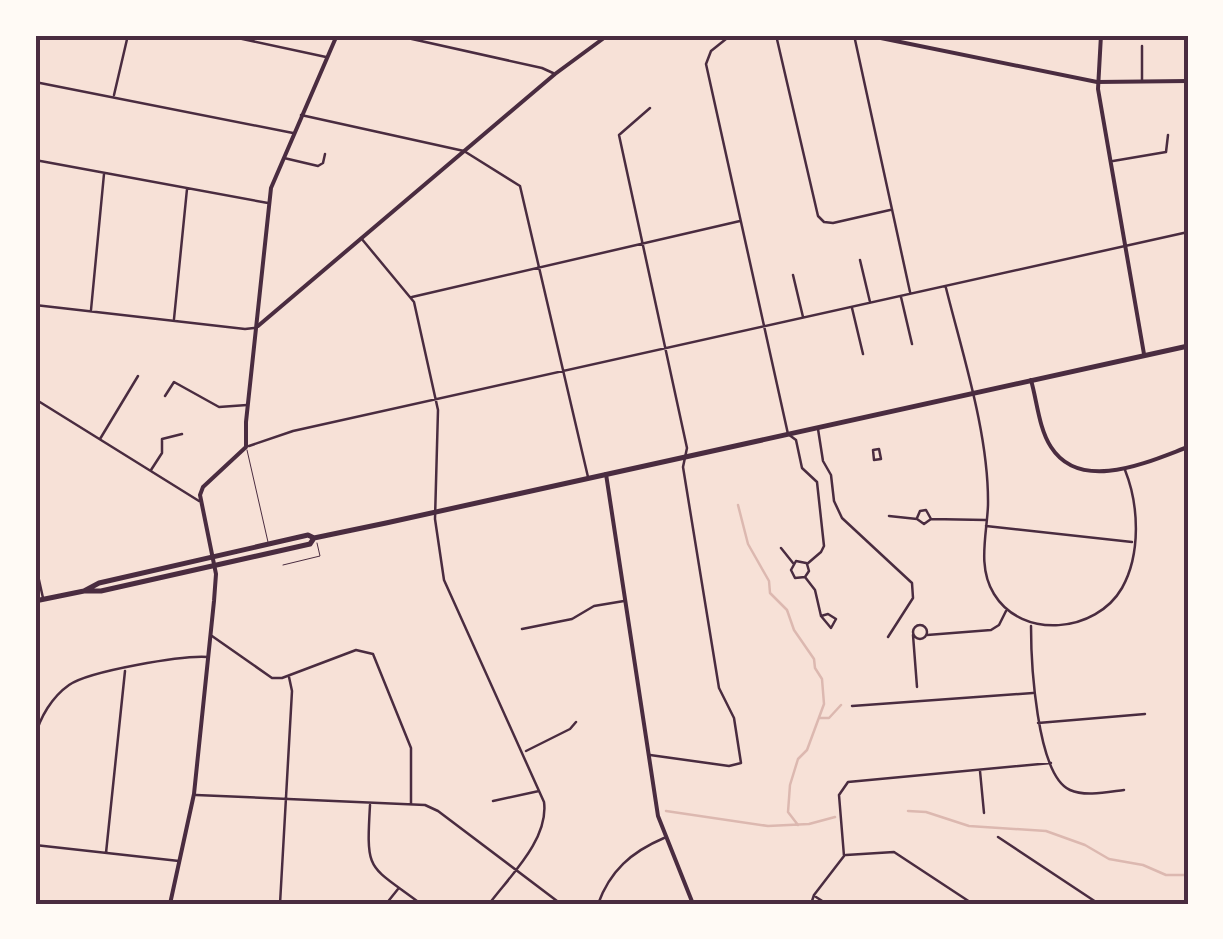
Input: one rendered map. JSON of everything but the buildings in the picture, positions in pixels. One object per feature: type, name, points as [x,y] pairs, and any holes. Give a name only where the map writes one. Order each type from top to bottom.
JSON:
[{"type":"main road","points":[[35,601],[308,535],[315,538],[1188,346]]},
{"type":"main road","points":[[84,590],[102,591],[214,566],[310,544],[315,538]]},
{"type":"street","points":[[114,96],[128,35]]},
{"type":"street","points":[[224,35],[327,57]]},
{"type":"street","points":[[246,447],[271,186],[336,35]]},
{"type":"street","points":[[394,35],[529,64],[554,74]]},
{"type":"street","points":[[35,305],[245,330],[255,327],[554,74],[608,35]]},
{"type":"street","points":[[731,35],[711,51],[706,64],[788,434],[796,440],[802,468],[817,482],[824,546],[807,564]]},
{"type":"street","points":[[776,35],[818,216],[833,223],[892,210]]},
{"type":"street","points":[[854,35],[910,294]]},
{"type":"street","points":[[866,35],[1097,82],[1188,81]]},
{"type":"street","points":[[1101,35],[1097,82],[1144,354]]},
{"type":"street","points":[[1142,46],[1142,82]]},
{"type":"street","points":[[35,82],[293,134]]},
{"type":"street","points":[[648,755],[729,766],[742,763],[734,718],[720,688],[683,467],[687,448],[619,136],[650,108]]},
{"type":"street","points":[[301,116],[464,151],[522,189],[588,478]]},
{"type":"street","points":[[1111,161],[1162,154],[1168,149],[1168,135]]},
{"type":"street","points":[[283,158],[318,166],[325,154]]},
{"type":"street","points":[[35,160],[268,204]]},
{"type":"street","points":[[91,312],[104,174]]},
{"type":"street","points":[[174,321],[187,189]]},
{"type":"street","points":[[412,297],[741,221]]},
{"type":"street","points":[[170,904],[194,794],[210,657],[214,566],[199,501],[204,487],[246,447],[293,432],[1188,232]]},
{"type":"street","points":[[362,238],[412,297],[436,400],[435,512],[441,569],[447,590],[541,791],[545,810],[543,826],[489,904]]},
{"type":"street","points":[[860,260],[871,304]]},
{"type":"street","points":[[793,275],[803,318]]},
{"type":"street","points":[[946,287],[985,466],[986,577],[1006,610],[1030,624],[1056,625],[1078,621],[1110,603],[1128,573],[1133,542],[1136,500],[1125,470]]},
{"type":"street","points":[[900,296],[912,344]]},
{"type":"street","points":[[852,308],[862,354]]},
{"type":"street","points":[[100,439],[138,376]]},
{"type":"street","points":[[1032,380],[1045,435],[1059,457],[1080,468],[1125,470],[1188,447]]},
{"type":"street","points":[[166,396],[174,382],[221,408],[248,406]]},
{"type":"street","points":[[35,399],[199,501]]},
{"type":"street","points":[[817,427],[823,461],[830,471],[834,501],[842,518],[909,577],[914,587],[911,602],[888,636]]},
{"type":"street","points":[[150,471],[161,455],[162,440],[182,434]]},
{"type":"street","points":[[606,474],[657,809],[665,838],[694,904]]},
{"type":"street","points":[[917,519],[924,510],[932,519]]},
{"type":"street","points":[[889,516],[917,519],[924,524],[932,519],[986,523],[1133,542]]},
{"type":"street","points":[[781,548],[793,563],[792,576],[805,577],[816,590],[821,616]]},
{"type":"street","points":[[793,563],[800,560],[807,564]]},
{"type":"street","points":[[35,562],[44,599]]},
{"type":"street","points":[[805,577],[807,564]]},
{"type":"street","points":[[522,629],[572,619],[594,606],[625,600]]},
{"type":"street","points":[[913,635],[918,639],[990,630],[999,625],[1006,610]]},
{"type":"street","points":[[917,687],[914,628],[920,624],[926,628],[926,635]]},
{"type":"street","points":[[1030,624],[1038,723],[1059,782],[1074,792],[1124,790]]},
{"type":"street","points":[[211,636],[267,676],[276,678],[360,649],[376,658],[412,752],[411,804]]},
{"type":"street","points":[[35,736],[46,710],[69,685],[185,657],[210,657]]},
{"type":"street","points":[[106,853],[125,669]]},
{"type":"street","points":[[280,904],[292,691],[288,675]]},
{"type":"street","points":[[852,706],[1034,693]]},
{"type":"street","points":[[1038,723],[1144,714]]},
{"type":"street","points":[[523,752],[570,729],[576,722]]},
{"type":"street","points":[[811,904],[844,856],[839,795],[844,784],[852,780],[1051,763]]},
{"type":"street","points":[[980,770],[984,814]]},
{"type":"street","points":[[493,801],[541,791]]},
{"type":"street","points":[[194,794],[411,804],[438,811],[560,904]]},
{"type":"street","points":[[370,804],[370,861],[377,871],[421,904]]},
{"type":"street","points":[[998,836],[1099,904]]},
{"type":"street","points":[[598,904],[612,874],[643,848],[665,838]]},
{"type":"street","points":[[35,845],[181,861]]},
{"type":"street","points":[[844,856],[894,852],[973,904]]},
{"type":"street","points":[[386,904],[399,887]]},
{"type":"street","points":[[814,895],[827,904]]},
{"type":"lane","points":[[246,447],[269,545]]},
{"type":"lane","points":[[283,565],[320,556],[315,538]]},
{"type":"waterway","points":[[738,505],[748,544],[769,581],[770,593],[787,610],[822,679],[824,704],[790,785],[788,812],[798,825]]},
{"type":"waterway","points":[[819,718],[829,718],[841,705]]},
{"type":"waterway","points":[[666,811],[768,826],[809,824],[835,817]]},
{"type":"waterway","points":[[908,811],[926,812],[969,826],[1046,831],[1085,845],[1109,859],[1143,865],[1166,875],[1188,875]]}]
